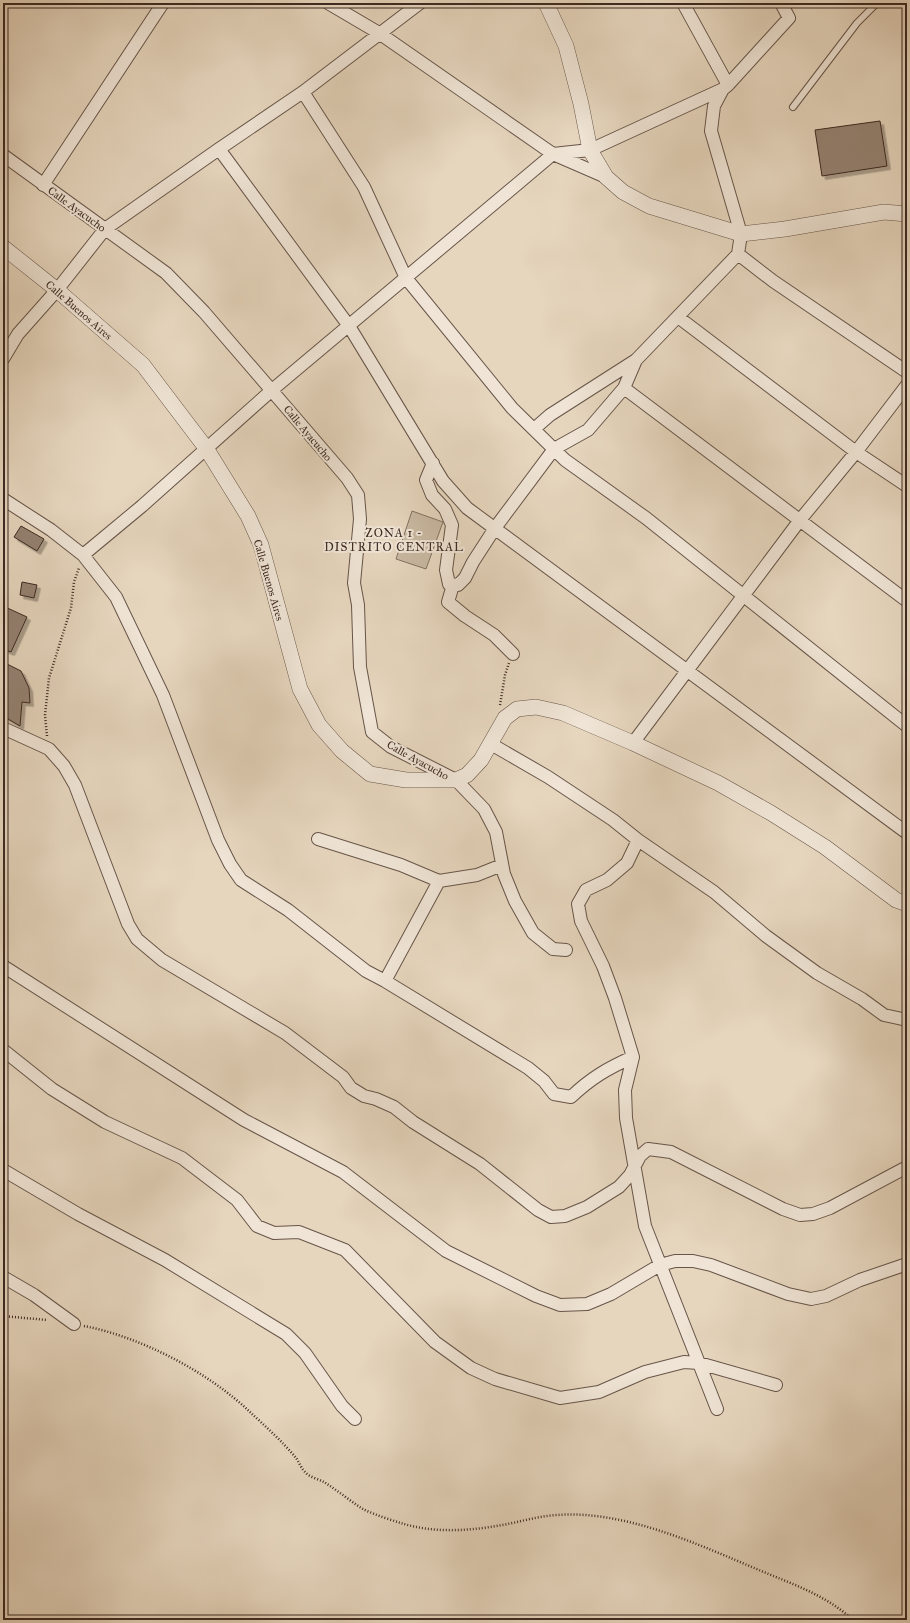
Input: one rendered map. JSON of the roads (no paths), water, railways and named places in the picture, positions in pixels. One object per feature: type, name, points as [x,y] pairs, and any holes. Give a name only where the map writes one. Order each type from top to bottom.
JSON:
[{"type":"street","points":[[43,185],[163,3]]},
{"type":"street","points":[[328,3],[379,33],[553,154],[606,177]]},
{"type":"street","points":[[3,359],[18,334],[57,290],[105,229],[219,148],[303,92],[420,3]]},
{"type":"street","points":[[546,3],[566,46],[581,104],[590,150],[606,177],[623,192],[649,206],[741,234],[785,229],[884,212],[907,214]]},
{"type":"street","points":[[683,3],[725,87]]},
{"type":"street","points":[[534,429],[550,415],[636,360],[738,254],[741,234],[710,132],[714,106],[725,87],[789,18],[781,3]]},
{"type":"street","points":[[83,555],[272,390],[553,154],[590,150],[725,87]]},
{"type":"street","points":[[303,92],[364,187],[406,278],[512,408],[565,460],[646,518],[907,726]]},
{"type":"street","points":[[219,148],[349,326],[443,481],[467,508],[907,833]]},
{"type":"street","name":"Calle Ayacucho","points":[[3,155],[166,272],[204,312],[347,478],[358,496],[360,519],[354,583],[358,605],[360,667],[372,732],[391,748],[456,780],[484,809],[496,832],[502,864],[515,901],[533,933],[553,949],[566,950]]},
{"type":"street","name":"Calle Buenos Aires","points":[[3,247],[57,290],[143,365],[206,448],[248,516],[261,546],[300,689],[319,725],[342,751],[370,774],[406,780],[456,780]]},
{"type":"street","points":[[738,254],[773,281],[907,372]]},
{"type":"street","points":[[678,317],[856,452],[907,486]]},
{"type":"street","points":[[433,463],[426,480],[432,495],[445,509],[452,525],[446,570],[449,584],[458,585],[465,578],[473,562],[495,528],[554,449],[588,430],[624,388],[636,360]]},
{"type":"street","points":[[633,743],[688,672],[800,520],[856,452],[907,385]]},
{"type":"street","points":[[624,388],[907,601]]},
{"type":"street","points":[[3,499],[51,530],[83,555],[116,597],[163,695],[218,840],[240,880],[288,910],[366,972],[385,981],[528,1068],[544,1081],[554,1094],[571,1097],[603,1070],[633,1057]]},
{"type":"street","points":[[453,585],[448,602],[465,616],[494,635],[513,654]]},
{"type":"street","points":[[456,780],[467,775],[481,760],[505,718],[516,709],[536,707],[563,713],[633,743],[718,783],[771,813],[825,848],[896,900],[907,904]]},
{"type":"street","points":[[3,728],[49,748],[64,766],[75,785],[128,924],[137,939],[162,960],[286,1033],[343,1077],[351,1088],[364,1096],[376,1099],[394,1107],[413,1122],[480,1164],[538,1210],[551,1217],[566,1216],[587,1208],[619,1187],[630,1175],[640,1156],[648,1150],[671,1152],[782,1209],[800,1215],[813,1214],[830,1208],[907,1167]]},
{"type":"street","points":[[491,744],[548,777],[613,820],[638,840],[714,892],[766,936],[817,973],[862,999],[884,1015],[907,1020]]},
{"type":"street","points":[[318,839],[401,864],[438,881],[477,875],[502,864]]},
{"type":"street","points":[[638,840],[627,863],[607,880],[586,890],[578,904],[581,921],[603,966],[615,998],[633,1057],[625,1090],[626,1118],[645,1226],[717,1409]]},
{"type":"street","points":[[385,981],[438,881]]},
{"type":"street","points":[[3,966],[244,1120],[343,1172],[446,1251],[536,1296],[560,1305],[587,1304],[611,1294],[660,1266],[675,1261],[693,1261],[711,1266],[788,1294],[811,1299],[826,1296],[860,1280],[907,1264]]},
{"type":"street","points":[[5,1054],[52,1089],[105,1122],[182,1158],[237,1200],[257,1226],[274,1233],[299,1232],[345,1250],[435,1342],[471,1368],[496,1379],[560,1398],[599,1392],[645,1372],[684,1362],[699,1363],[776,1386]]},
{"type":"street","points":[[3,1170],[78,1214],[165,1260],[286,1334],[304,1353],[342,1406],[355,1419]]},
{"type":"street","points":[[3,1277],[34,1295],[74,1324]]},
{"type":"lane","points":[[793,107],[857,23],[877,3]]},
{"type":"district","name":"ZONA 1 - DISTRITO CENTRAL","points":[[394,540]]}]
